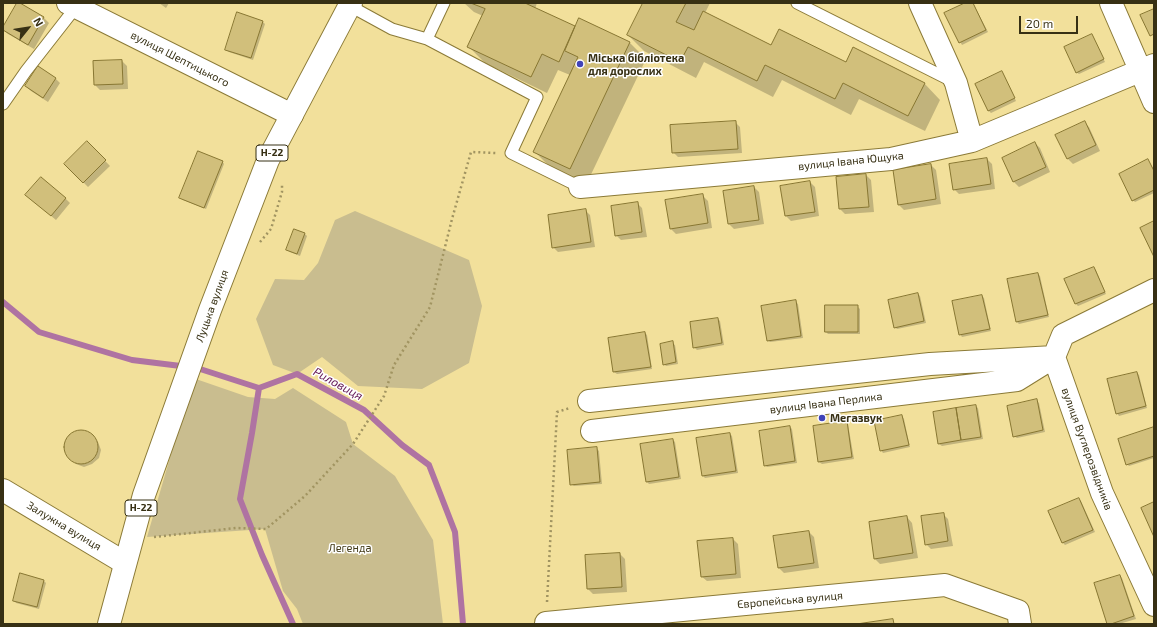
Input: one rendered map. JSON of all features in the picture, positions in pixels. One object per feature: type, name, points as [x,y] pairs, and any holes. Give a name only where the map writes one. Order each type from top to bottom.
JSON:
[{"type":"street","points":[[920,3],[956,83],[972,141]]},
{"type":"street","points":[[1111,3],[1147,68],[1154,102]]},
{"type":"street","name":"Луцька вулиця","points":[[109,624],[144,495],[210,310],[268,160],[351,4]]},
{"type":"street","name":"вулиця Шептицького","points":[[77,6],[292,115]]},
{"type":"street","name":"вулиця Івана Ющука","points":[[580,187],[891,159],[972,141],[1147,68]]},
{"type":"street","points":[[589,401],[930,364],[1054,357],[1063,335],[1154,290]]},
{"type":"street","name":"вулиця Івана Перлика","points":[[592,431],[1017,380],[1054,357]]},
{"type":"street","name":"вулиця Вуглерозвідників","points":[[1054,357],[1102,493],[1154,605]]},
{"type":"street","name":"Залужна вулиця","points":[[3,490],[125,563]]},
{"type":"street","name":"Європейська вулиця","points":[[546,623],[945,585],[1018,611],[1020,624]]},
{"type":"lane","points":[[427,39],[444,3]]},
{"type":"lane","points":[[797,3],[956,83]]},
{"type":"lane","points":[[351,4],[392,29],[427,39],[537,97],[511,153],[580,187]]},
{"type":"lane","points":[[3,104],[77,6]]},
{"type":"path","points":[[147,537],[236,528],[266,529],[305,496],[353,444],[384,396],[394,365],[430,306],[471,152],[511,153]]},
{"type":"path","points":[[259,244],[271,228],[282,192],[282,177]]},
{"type":"path","points":[[546,623],[557,412],[589,401]]},
{"type":"green space","points":[[355,211],[469,260],[482,306],[469,363],[422,389],[358,386],[322,357],[297,374],[273,365],[256,319],[275,279],[304,280],[318,263],[335,220]]},
{"type":"green space","name":"Легенда","points":[[193,378],[248,397],[275,399],[293,388],[346,422],[353,444],[395,476],[433,540],[443,624],[303,624],[297,609],[283,591],[265,529],[147,537]]},
{"type":"building","points":[[17,3],[20,3],[44,17],[28,45],[3,30],[3,27]]},
{"type":"building","points":[[471,3],[525,3],[575,26],[559,62],[542,54],[531,77],[467,47],[485,9]]},
{"type":"building","points":[[643,3],[686,3],[676,22],[694,30],[703,11],[771,45],[779,29],[846,62],[853,47],[925,83],[908,116],[843,83],[835,99],[765,65],[757,81],[688,47],[680,62],[627,35]]},
{"type":"building","points":[[965,3],[973,3],[986,30],[959,43],[944,13]]},
{"type":"building","points":[[1154,9],[1154,34],[1150,36],[1140,15]]},
{"type":"building","points":[[237,12],[263,21],[251,58],[225,50]]},
{"type":"building","points":[[579,18],[630,42],[570,169],[533,152],[578,57],[565,51]]},
{"type":"building","points":[[1092,34],[1104,59],[1076,73],[1064,47]]},
{"type":"building","points":[[122,60],[123,84],[94,85],[93,61]]},
{"type":"building","points":[[38,66],[56,78],[43,98],[25,86]]},
{"type":"building","points":[[1002,71],[1015,98],[988,111],[975,84]]},
{"type":"building","points":[[736,121],[738,149],[672,153],[670,125]]},
{"type":"building","points":[[1085,121],[1096,145],[1067,159],[1055,135]]},
{"type":"building","points":[[87,141],[106,160],[83,183],[64,164]]},
{"type":"building","points":[[1035,142],[1046,167],[1013,182],[1002,158]]},
{"type":"building","points":[[198,151],[223,161],[204,208],[179,198]]},
{"type":"building","points":[[987,158],[991,184],[953,190],[949,164]]},
{"type":"building","points":[[1148,159],[1154,171],[1154,190],[1132,201],[1119,174]]},
{"type":"building","points":[[931,164],[936,199],[898,205],[893,170]]},
{"type":"building","points":[[866,174],[869,207],[839,209],[836,177]]},
{"type":"building","points":[[41,177],[66,198],[51,216],[25,195]]},
{"type":"building","points":[[810,181],[815,212],[785,216],[780,186]]},
{"type":"building","points":[[754,186],[759,220],[728,224],[723,191]]},
{"type":"building","points":[[703,194],[708,223],[670,229],[665,200]]},
{"type":"building","points":[[638,202],[642,232],[615,236],[611,206]]},
{"type":"building","points":[[586,209],[591,242],[552,248],[548,215]]},
{"type":"building","points":[[1154,221],[1154,257],[1140,228]]},
{"type":"building","points":[[294,229],[305,233],[297,254],[286,250]]},
{"type":"building","points":[[1094,267],[1105,292],[1075,304],[1064,279]]},
{"type":"building","points":[[1038,273],[1048,315],[1016,322],[1007,279]]},
{"type":"building","points":[[918,293],[924,321],[894,328],[888,300]]},
{"type":"building","points":[[982,295],[990,329],[959,335],[952,301]]},
{"type":"building","points":[[796,300],[801,336],[767,341],[761,306]]},
{"type":"building","points":[[825,305],[858,305],[858,332],[825,332]]},
{"type":"building","points":[[718,318],[722,343],[693,348],[690,322]]},
{"type":"building","points":[[645,332],[651,367],[613,372],[608,338]]},
{"type":"building","points":[[673,341],[676,362],[663,365],[660,344]]},
{"type":"building","points":[[1137,372],[1146,406],[1116,414],[1107,379]]},
{"type":"building","points":[[1037,399],[1043,430],[1013,437],[1007,406]]},
{"type":"building","points":[[976,405],[981,437],[961,440],[956,408]]},
{"type":"building","points":[[956,408],[961,440],[938,444],[933,412]]},
{"type":"building","points":[[902,415],[909,445],[880,451],[874,421]]},
{"type":"building","points":[[847,421],[852,457],[818,462],[813,426]]},
{"type":"building","points":[[790,426],[795,461],[764,466],[759,431]]},
{"type":"building","points":[[1154,427],[1154,456],[1126,465],[1118,439]]},
{"type":"building","points":[[78,430],[84,430],[88,431],[95,437],[98,447],[97,454],[91,461],[84,464],[78,464],[74,463],[67,457],[64,450],[64,444],[65,440],[71,433]]},
{"type":"building","points":[[730,433],[736,471],[702,476],[696,438]]},
{"type":"building","points":[[673,439],[679,477],[646,482],[640,444]]},
{"type":"building","points":[[597,447],[600,482],[570,485],[567,450]]},
{"type":"building","points":[[1079,498],[1093,530],[1062,543],[1048,511]]},
{"type":"building","points":[[1154,502],[1154,537],[1141,508]]},
{"type":"building","points":[[944,513],[948,541],[925,545],[921,516]]},
{"type":"building","points":[[907,516],[913,553],[874,559],[869,522]]},
{"type":"building","points":[[809,531],[814,563],[778,568],[773,536]]},
{"type":"building","points":[[733,538],[736,574],[701,577],[697,541]]},
{"type":"building","points":[[620,553],[622,587],[587,589],[585,555]]},
{"type":"building","points":[[20,573],[44,580],[37,607],[13,601]]},
{"type":"building","points":[[1120,575],[1134,616],[1107,624],[1094,583]]},
{"type":"building","points":[[893,619],[894,624],[857,624]]},
{"type":"waterway","name":"Риловиця","points":[[3,302],[39,332],[132,360],[197,368],[259,388],[297,374],[364,410],[402,445],[429,465],[455,532],[463,624]]},
{"type":"waterway","points":[[259,388],[240,499],[262,555],[293,624]]},
{"type":"place","name":"Міська бібліотека для дорослих","points":[[580,64]]},
{"type":"place","name":"Мегазвук","points":[[822,418]]}]
